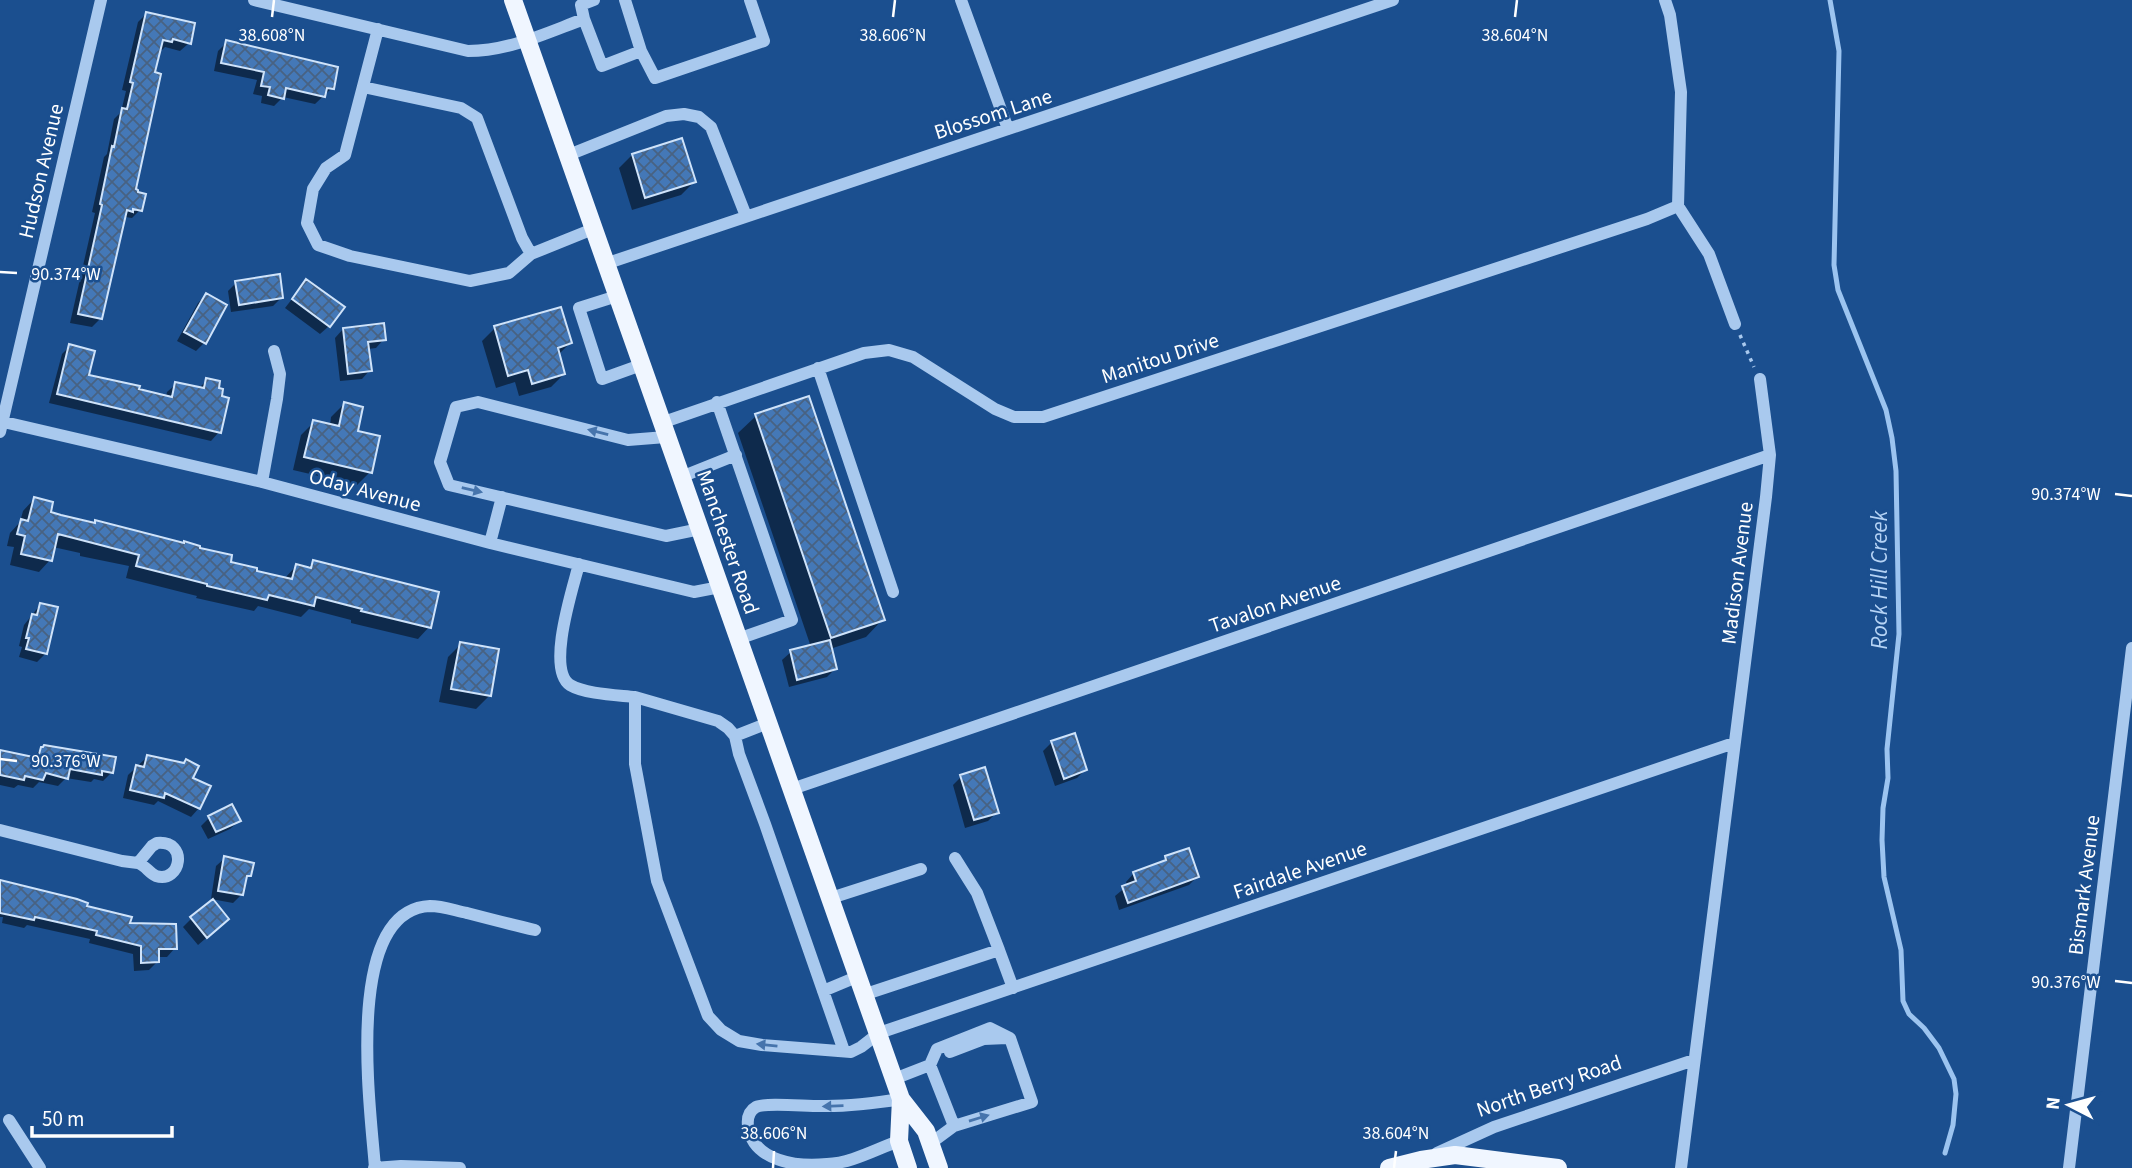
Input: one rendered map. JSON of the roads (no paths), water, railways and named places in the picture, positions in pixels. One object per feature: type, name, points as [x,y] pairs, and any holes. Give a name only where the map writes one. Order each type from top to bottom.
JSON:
[{"type":"main road","name":"Manchester Road","points":[[513,0],[901,1099],[926,1131],[939,1168]]},
{"type":"main road","name":"Manchester Road","points":[[901,1099],[899,1141],[908,1168]]},
{"type":"main road","name":"North Berry Road","points":[[1388,1168],[1455,1155],[1558,1168]]},
{"type":"street","name":"Hudson Avenue","points":[[1,425],[101,0]]},
{"type":"street","points":[[254,0],[287,4],[468,51],[504,48],[584,19]]},
{"type":"street","points":[[594,0],[581,5],[602,66],[641,51]]},
{"type":"street","points":[[625,0],[641,51],[655,78],[764,41],[750,0]]},
{"type":"street","points":[[961,0],[1009,129]]},
{"type":"street","name":"Blossom Lane","points":[[605,264],[1393,0]]},
{"type":"street","points":[[1665,0],[1670,15],[1681,92],[1678,206],[1709,254],[1735,324]]},
{"type":"street","points":[[378,29],[345,155],[326,168],[313,190],[307,223],[318,245],[350,256],[470,281],[509,273],[531,254],[593,229]]},
{"type":"street","points":[[363,86],[461,108],[477,118],[522,238],[531,254]]},
{"type":"street","points":[[566,156],[666,116],[684,114],[699,117],[711,127],[746,216]]},
{"type":"street","name":"Manitou Drive","points":[[502,497],[449,485],[440,461],[456,407],[478,402],[628,440],[663,430],[717,402],[864,353],[889,350],[913,357],[995,409],[1014,417],[1043,417],[1634,223],[1678,206]]},
{"type":"street","points":[[617,296],[579,308],[602,379],[641,365]]},
{"type":"street","points":[[261,482],[280,374],[274,351]]},
{"type":"street","points":[[818,368],[893,592]]},
{"type":"street","name":"Madison Avenue","points":[[1681,1168],[1770,455],[1760,379]]},
{"type":"street","points":[[717,402],[792,620],[738,639]]},
{"type":"street","name":"Oday Avenue","points":[[1,425],[261,482],[490,544],[694,592],[720,587]]},
{"type":"street","points":[[681,477],[736,455]]},
{"type":"street","name":"Tavalon Avenue","points":[[792,789],[1770,455]]},
{"type":"street","points":[[490,544],[502,497],[666,536],[699,530]]},
{"type":"street","points":[[579,564],[563,631],[560,658],[563,676],[575,687],[635,697],[718,721],[735,736],[739,754],[844,1051],[739,1041],[720,1030],[708,1016],[657,881],[635,764],[635,697]]},
{"type":"street","name":"Bismark Avenue","points":[[2069,1168],[2132,648]]},
{"type":"street","points":[[735,736],[768,723]]},
{"type":"street","name":"Fairdale Avenue","points":[[844,1051],[851,1052],[861,1047],[879,1033],[1734,743]]},
{"type":"street","points":[[0,830],[122,862],[138,863]]},
{"type":"street","points":[[955,858],[977,893],[1013,988]]},
{"type":"street","points":[[831,898],[921,869]]},
{"type":"street","points":[[460,1168],[375,1168],[366,1038],[372,975],[387,936],[403,916],[411,911],[430,906],[535,930]]},
{"type":"street","points":[[866,995],[999,950]]},
{"type":"street","points":[[823,991],[859,976]]},
{"type":"street","points":[[931,1143],[954,1126],[1032,1102],[1010,1038],[984,1039],[949,1052],[937,1049],[930,1065],[954,1126]]},
{"type":"street","name":"North Berry Road","points":[[1421,1160],[1494,1127],[1694,1060]]},
{"type":"street","points":[[894,1079],[930,1065]]},
{"type":"street","points":[[899,1141],[826,1165],[789,1162],[771,1158],[764,1153],[754,1142],[748,1123],[749,1113],[754,1108],[765,1105],[827,1107],[901,1099]]},
{"type":"street","points":[[9,1120],[40,1168]]},
{"type":"waterway","name":"Rock Hill Creek","points":[[1830,0],[1839,51],[1834,265],[1838,290],[1886,410],[1896,471],[1899,634],[1887,749],[1888,778],[1883,808],[1884,877],[1901,950],[1903,1001],[1909,1014],[1939,1048],[1954,1079],[1956,1094],[1953,1125],[1945,1153]]}]
